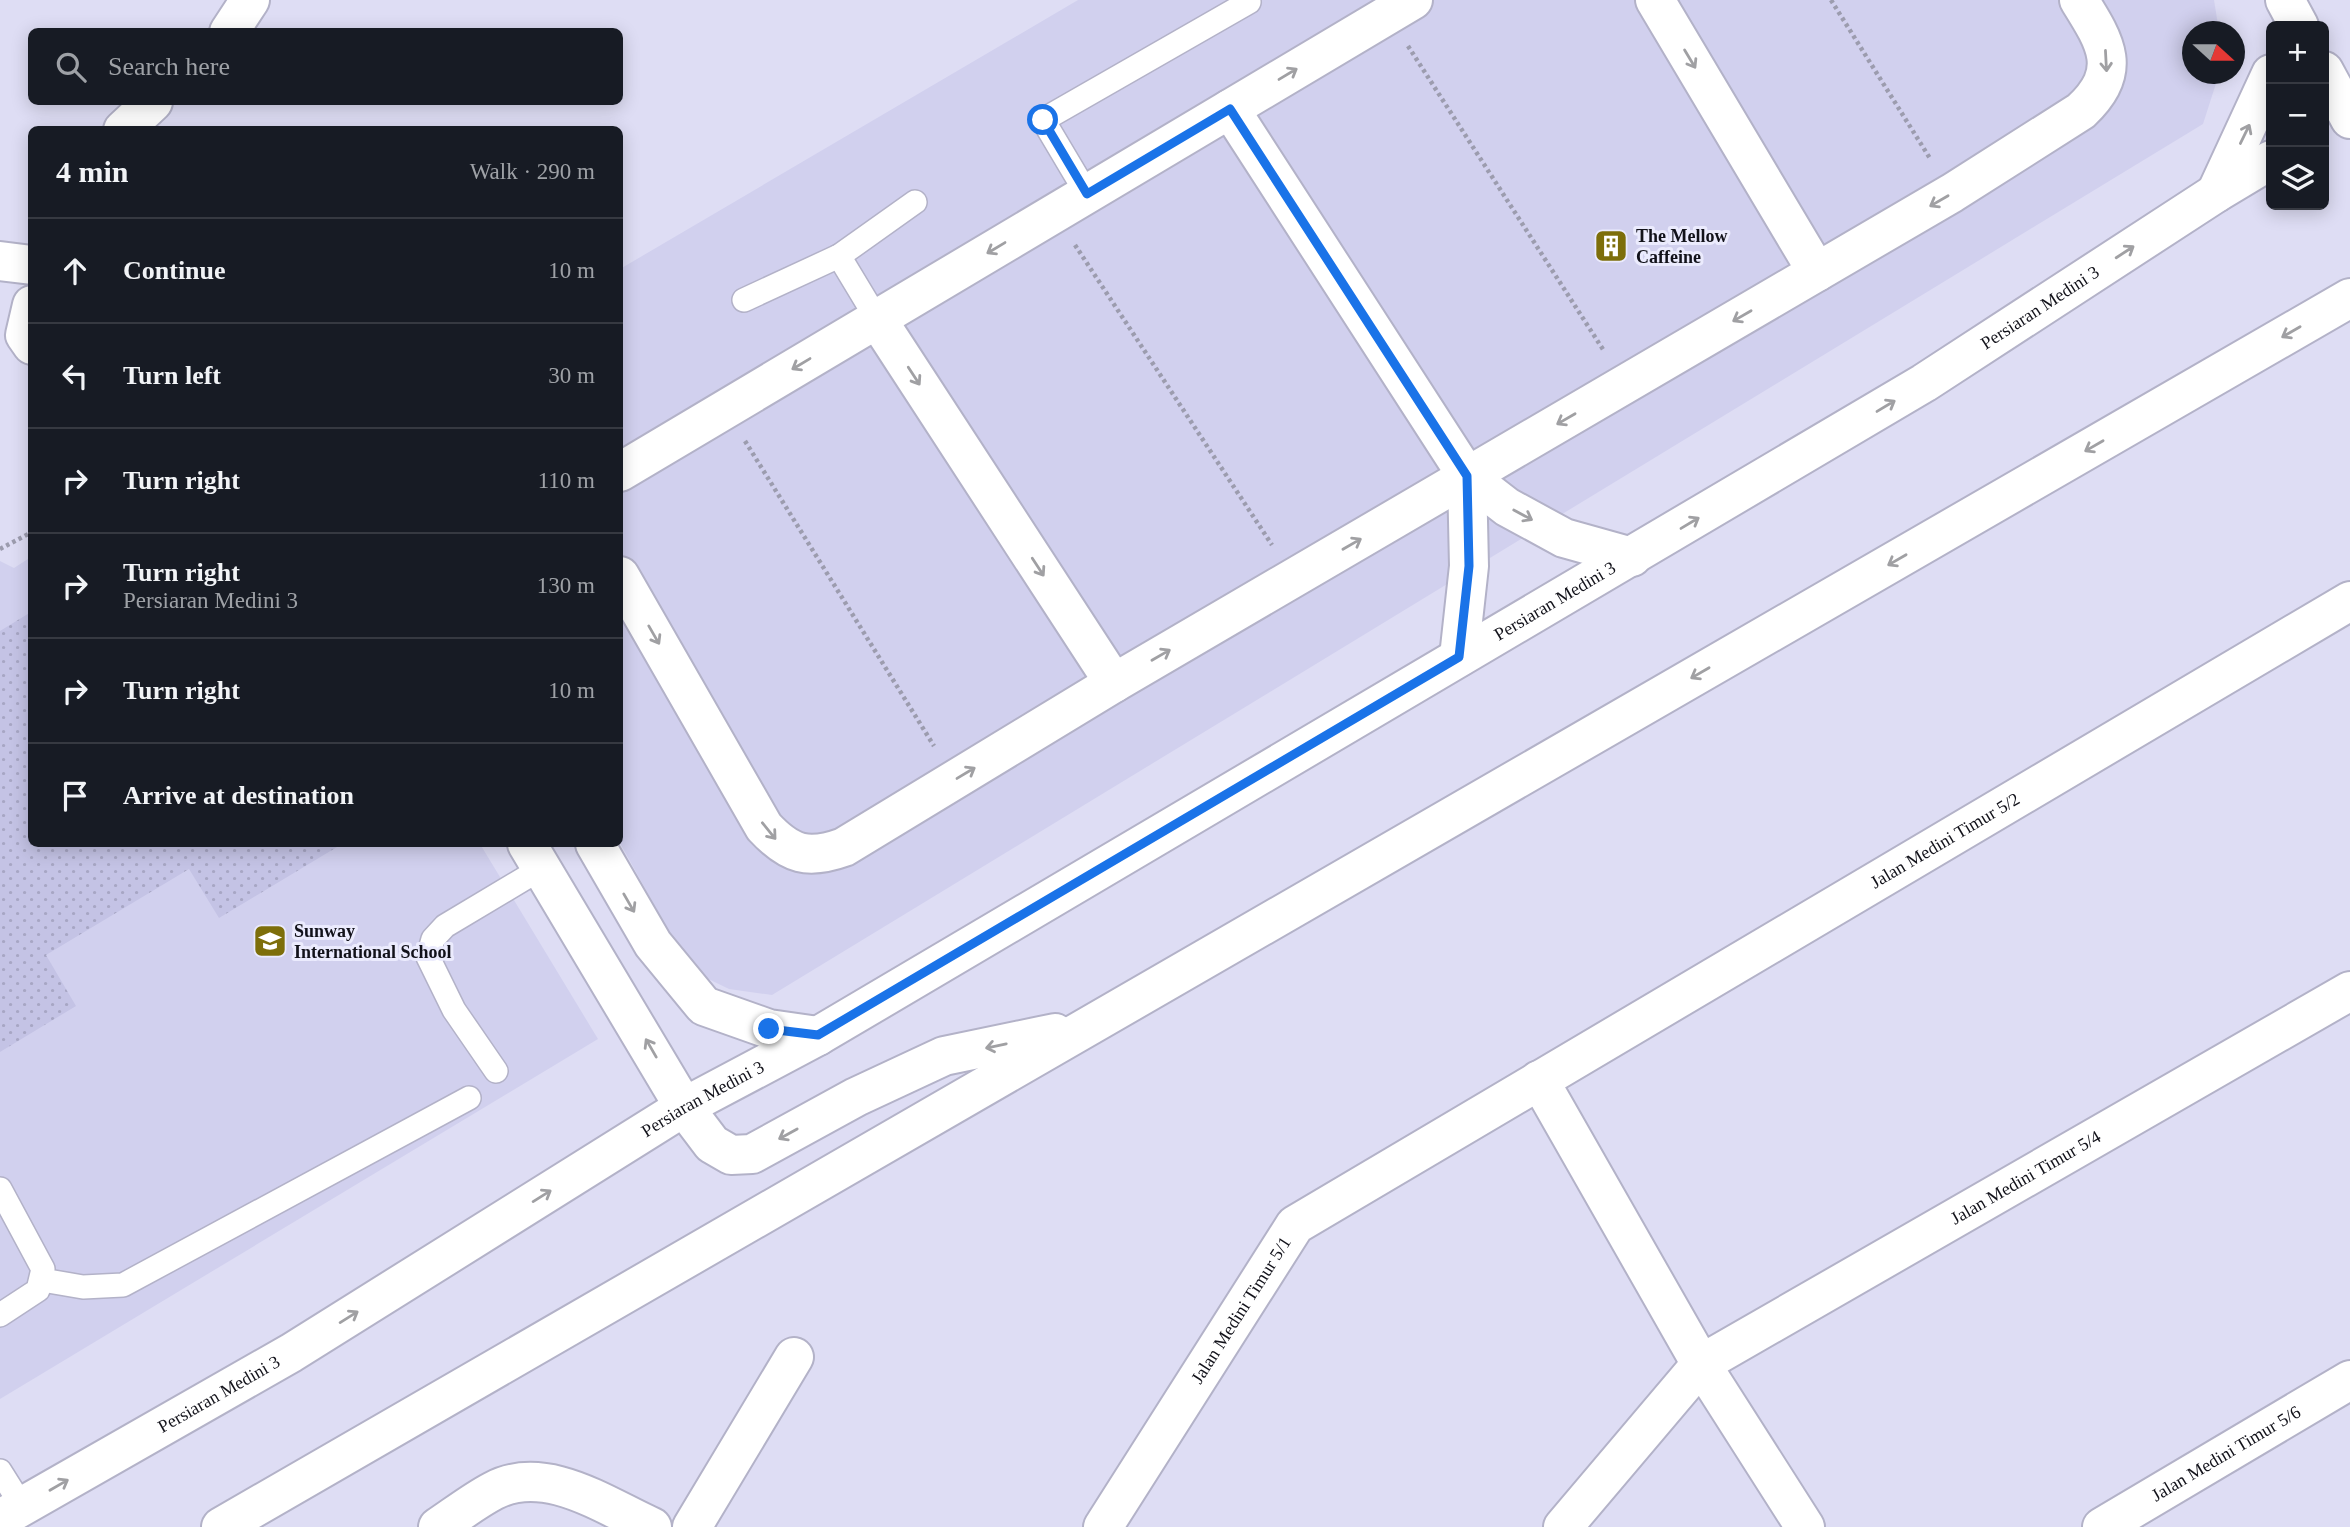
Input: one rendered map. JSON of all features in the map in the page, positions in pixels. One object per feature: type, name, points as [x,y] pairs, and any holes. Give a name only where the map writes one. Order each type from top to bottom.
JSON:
[{"type":"street","points":[[232,28],[250,0]]},
{"type":"street","points":[[1655,0],[1817,272]]},
{"type":"street","points":[[623,581],[764,827],[780,843],[800,853],[823,855],[844,847],[1114,683],[1952,193],[2081,111],[2098,95],[2107,75],[2107,53],[2099,32],[2079,0]]},
{"type":"street","points":[[2284,0],[2284,21]]},
{"type":"street","points":[[2284,0],[2296,21]]},
{"type":"street","points":[[623,470],[1401,7]]},
{"type":"street","points":[[2216,193],[2266,84]]},
{"type":"street","points":[[2329,84],[2343,119]]},
{"type":"street","points":[[127,126],[150,105]]},
{"type":"street","points":[[1230,109],[1467,476],[1507,507],[1564,538],[1632,558]]},
{"type":"street","name":"Persiaran Medini 3","points":[[11,1513],[291,1353],[684,1107],[818,1035],[1632,558],[1924,383],[2266,163]]},
{"type":"street","points":[[0,261],[28,264]]},
{"type":"street","points":[[221,1527],[2350,298]]},
{"type":"street","points":[[877,319],[1114,683]]},
{"type":"street","points":[[28,322],[25,335],[28,339]]},
{"type":"street","points":[[1459,657],[1469,566],[1467,476]]},
{"type":"street","name":"Jalan Medini Timur 5/2","points":[[1539,1080],[2350,601]]},
{"type":"street","points":[[597,847],[653,944],[704,1006],[769,1029],[818,1035]]},
{"type":"street","points":[[534,856],[684,1107],[712,1144],[731,1155],[752,1154],[856,1097],[944,1056],[1087,1027]]},
{"type":"street","name":"Jalan Medini Timur 5/4","points":[[1563,1527],[1702,1364],[2350,992]]},
{"type":"street","points":[[1539,1080],[1702,1364],[1805,1527]]},
{"type":"street","name":"Jalan Medini Timur 5/1","points":[[1103,1527],[1295,1225],[1539,1080]]},
{"type":"street","points":[[692,1527],[794,1357]]},
{"type":"street","name":"Jalan Medini Timur 5/6","points":[[2102,1527],[2350,1380]]},
{"type":"street","points":[[438,1527],[495,1489],[525,1480],[555,1483],[652,1527]]},
{"type":"lane","points":[[1087,194],[1043,120],[1249,2]]},
{"type":"lane","points":[[744,300],[839,256],[915,202]]},
{"type":"lane","points":[[839,256],[877,319]]},
{"type":"lane","points":[[495,1071],[454,1010],[428,957],[433,939],[445,926],[534,856]]},
{"type":"lane","points":[[42,1280],[93,1287],[123,1285],[470,1098]]},
{"type":"lane","points":[[0,1189],[40,1259],[42,1280],[29,1298],[0,1315]]},
{"type":"lane","points":[[0,1471],[11,1513]]},
{"type":"path","points":[[1831,0],[1952,193]]},
{"type":"path","points":[[1401,7],[1625,384]]},
{"type":"path","points":[[1055,213],[1293,578]]},
{"type":"path","points":[[726,409],[954,780]]},
{"type":"path","points":[[0,550],[28,533]]},
{"type":"shaded area","points":[[1078,0],[2214,0],[2217,21],[2182,21],[2182,84],[2216,84],[2203,124],[772,995],[729,989],[690,970],[623,847],[623,267]]},
{"type":"shaded area","name":"Sunway International School","points":[[28,559],[28,847],[482,847],[598,1039],[0,1399],[0,561],[14,568]]},
{"type":"shaded area","points":[[28,614],[28,847],[337,847],[219,918],[189,869],[46,955],[76,1006],[0,1052],[0,631]]},
{"type":"place","name":"The Mellow Caffeine","points":[[1611,246]]},
{"type":"place","name":"Sunway International School","points":[[270,941]]},
{"type":"route","points":[[769,1029],[818,1035],[1459,657],[1469,566],[1467,476],[1230,109],[1087,194],[1043,120]]}]
